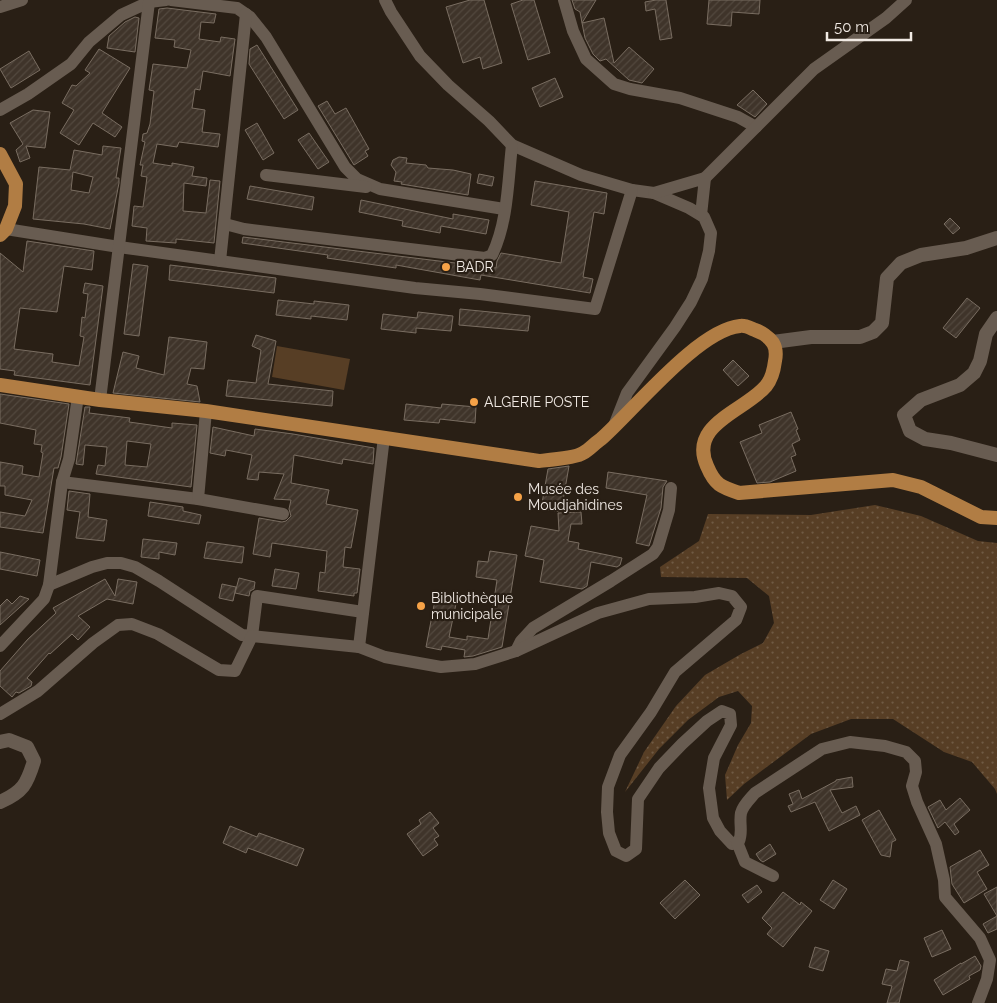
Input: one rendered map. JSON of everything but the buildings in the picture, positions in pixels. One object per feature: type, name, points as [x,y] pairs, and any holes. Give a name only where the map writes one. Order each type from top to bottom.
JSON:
[{"type":"main road","points":[[0,154],[16,184],[15,206],[3,232]]},
{"type":"main road","points":[[0,385],[100,400],[206,411],[539,461],[582,454],[614,427],[637,402],[698,346],[722,331],[742,325],[762,332],[773,342],[776,355],[774,368],[766,386],[713,427],[704,439],[702,456],[709,472],[720,487],[740,493],[893,480],[921,487],[981,517],[997,518]]},
{"type":"street","points":[[0,7],[22,0]]},
{"type":"street","points":[[0,110],[28,94],[71,64],[89,42],[121,15],[149,2],[166,0]]},
{"type":"street","points":[[171,0],[237,8],[250,17],[266,37],[345,167],[357,179],[380,189]]},
{"type":"street","points":[[385,0],[390,12],[420,56],[512,145],[581,175],[632,190],[654,193],[704,216],[711,233],[702,279],[691,302],[675,327],[627,393],[614,427]]},
{"type":"street","points":[[564,0],[573,31],[586,59],[614,84],[630,89],[680,98],[738,117],[756,127]]},
{"type":"street","points":[[654,193],[705,178],[814,70],[886,18],[906,0]]},
{"type":"street","points":[[100,400],[149,2]]},
{"type":"street","points":[[220,261],[246,14]]},
{"type":"street","points":[[225,224],[244,229],[486,258],[492,255],[496,246],[504,210],[512,145]]},
{"type":"street","points":[[266,176],[380,189],[504,210]]},
{"type":"street","points":[[701,215],[705,178]]},
{"type":"street","points":[[3,232],[415,288],[480,294],[595,310],[632,190]]},
{"type":"street","points":[[773,342],[811,337],[860,337],[873,332],[882,322],[887,278],[901,263],[921,255],[966,248],[997,238]]},
{"type":"street","points":[[997,318],[986,334],[980,362],[974,373],[960,385],[921,400],[904,415],[910,431],[925,439],[951,443],[997,455]]},
{"type":"street","points":[[0,646],[44,599],[49,585],[62,482],[70,460],[78,396]]},
{"type":"street","points":[[198,499],[206,411]]},
{"type":"street","points":[[359,648],[384,437]]},
{"type":"street","points":[[62,482],[198,499],[283,514]]},
{"type":"street","points":[[516,651],[521,641],[533,628],[653,554],[658,547],[669,510],[671,488]]},
{"type":"street","points":[[49,585],[92,567],[107,563],[121,563],[135,567],[160,581],[242,635],[359,648],[385,657],[441,667],[474,664],[516,651],[598,613],[648,599],[695,597],[719,593],[732,596],[741,607],[736,620],[675,672],[651,712],[620,755],[608,787],[607,812],[609,833],[616,851],[626,856],[636,849],[638,799],[659,768],[688,738],[722,712],[730,714],[731,725],[714,758],[709,788],[713,818],[720,831],[732,844],[741,837],[741,813],[746,803],[755,793],[822,748],[850,742],[885,746],[906,752],[915,761],[916,772],[912,786],[936,844],[944,880],[945,897],[980,938],[990,960],[988,979],[978,1003]]},
{"type":"street","points":[[0,714],[38,691],[92,643],[118,625],[132,624],[158,634],[219,670],[235,671],[252,636],[258,596],[363,612]]},
{"type":"street","points":[[0,742],[9,740],[27,747],[34,761],[28,782],[13,797],[0,802]]},
{"type":"street","points":[[737,842],[745,862],[773,876]]},
{"type":"shaded area","points":[[277,346],[350,359],[344,390],[272,377]]},
{"type":"shaded area","points":[[875,505],[921,516],[978,541],[997,543],[997,794],[995,789],[972,762],[944,752],[893,719],[851,719],[811,734],[744,784],[727,800],[725,775],[738,745],[751,723],[752,706],[738,691],[719,697],[688,720],[659,749],[625,792],[644,752],[676,706],[705,675],[763,643],[774,623],[769,596],[747,578],[661,577],[660,567],[699,541],[708,514],[811,515]]},
{"type":"place","name":"BADR","points":[[446,267]]},
{"type":"place","name":"ALGERIE POSTE","points":[[474,402]]},
{"type":"place","name":"Musée des Moudjahidines","points":[[518,497]]},
{"type":"place","name":"Bibliothèque municipale","points":[[421,606]]}]
